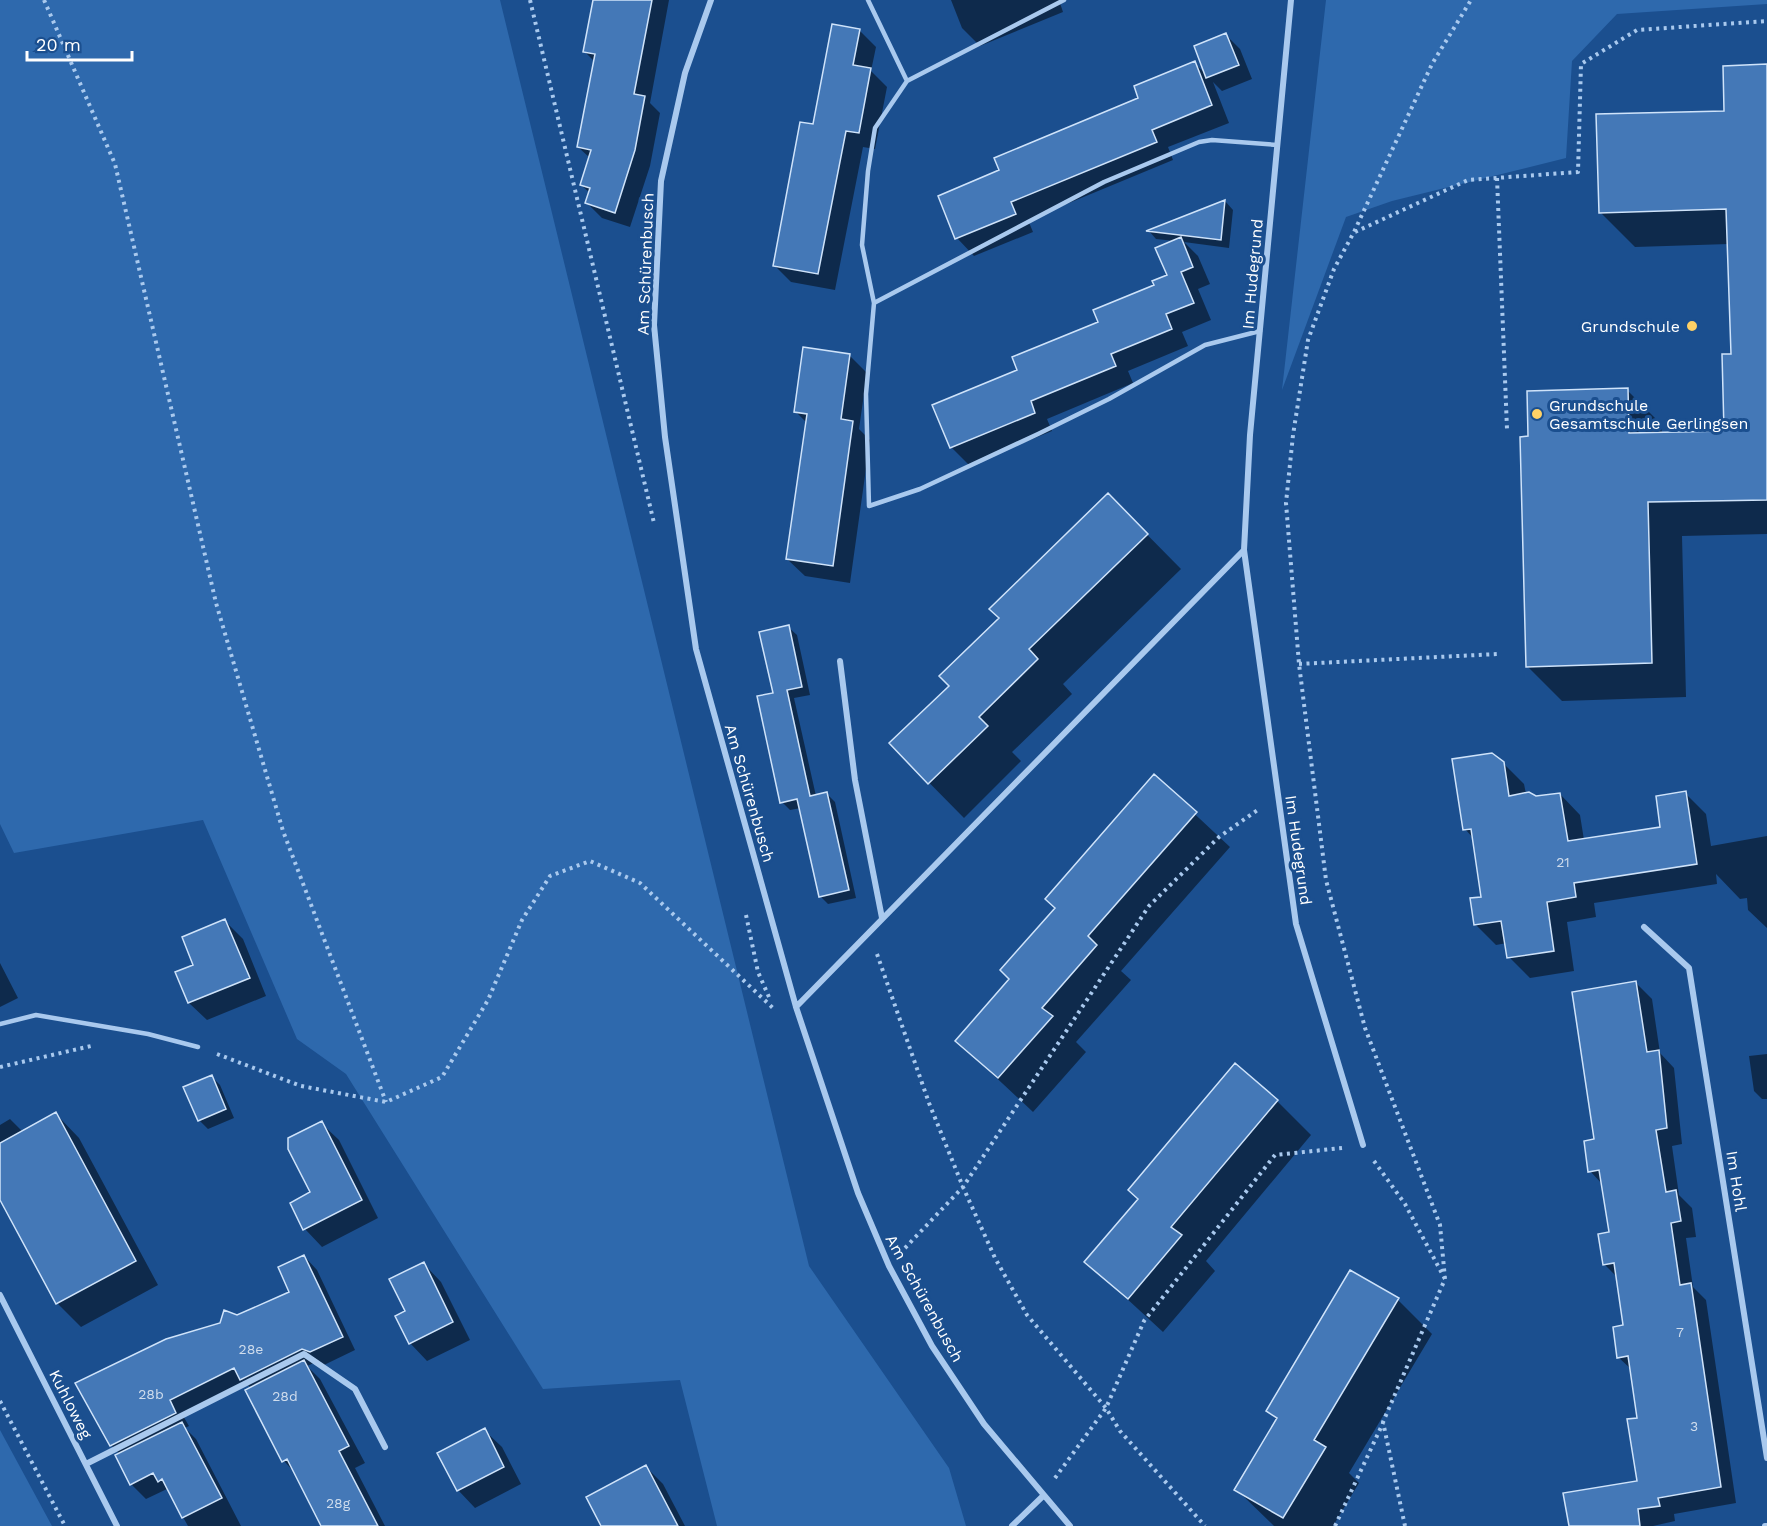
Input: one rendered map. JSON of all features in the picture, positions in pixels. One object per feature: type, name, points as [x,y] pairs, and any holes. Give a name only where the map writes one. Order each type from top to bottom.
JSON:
[{"type":"street","name":"Am Schürenbusch","points":[[711,0],[685,73],[661,181],[654,325],[665,437],[696,649],[796,1007],[858,1193],[889,1266],[932,1346],[984,1424],[1042,1496],[1070,1526]]},
{"type":"street","name":"Im Hudegrund","points":[[1291,0],[1250,435],[1244,550],[1296,924],[1363,1145]]},
{"type":"street","points":[[796,1007],[1244,550]]},
{"type":"street","points":[[840,661],[855,780],[882,918]]},
{"type":"street","name":"Im Hohl","points":[[1644,927],[1689,968],[1767,1458]]},
{"type":"street","name":"Kuhloweg","points":[[0,1295],[117,1526]]},
{"type":"street","points":[[86,1464],[304,1354],[355,1389],[385,1447]]},
{"type":"street","points":[[1012,1526],[1042,1496]]},
{"type":"lane","points":[[868,0],[907,81]]},
{"type":"lane","points":[[1064,0],[907,81],[875,129],[862,245],[874,303],[866,394],[869,506],[920,489],[1038,434],[1109,399],[1205,345],[1260,331]]},
{"type":"lane","points":[[874,303],[1104,182],[1199,142],[1277,145]]},
{"type":"lane","points":[[0,1024],[36,1015],[148,1034],[198,1047]]},
{"type":"path","points":[[44,0],[115,164],[223,626],[283,831],[386,1102],[442,1077],[488,1000],[522,920],[550,876],[590,861],[640,882],[774,1009],[796,1007]]},
{"type":"path","points":[[530,0],[655,526]]},
{"type":"path","points":[[1335,1526],[1383,1422],[1444,1279],[1440,1225],[1365,1028],[1326,880],[1299,664],[1286,503],[1293,435],[1308,340],[1334,269],[1354,232],[1432,64],[1471,0]]},
{"type":"path","points":[[1354,232],[1468,180],[1578,172],[1581,64],[1637,30],[1767,21]]},
{"type":"path","points":[[1497,178],[1507,429]]},
{"type":"path","points":[[1299,664],[1497,654]]},
{"type":"path","points":[[889,1266],[963,1187],[1149,906],[1219,837],[1277,797]]},
{"type":"path","points":[[743,903],[758,972],[774,1009]]},
{"type":"path","points":[[869,933],[929,1103],[963,1187],[995,1258],[1027,1315],[1106,1408],[1120,1431],[1205,1526]]},
{"type":"path","points":[[1042,1496],[1106,1408],[1144,1321],[1275,1155],[1363,1145],[1405,1204],[1444,1279]]},
{"type":"path","points":[[0,1401],[65,1526]]},
{"type":"path","points":[[1383,1422],[1404,1526]]},
{"type":"shaded area","points":[[0,0],[500,0],[809,1266],[949,1468],[966,1526],[717,1526],[680,1380],[543,1389],[346,1074],[297,1039],[203,820],[14,853],[0,824]]},
{"type":"shaded area","points":[[1326,0],[1767,0],[1767,4],[1617,14],[1572,61],[1566,158],[1392,201],[1346,217],[1282,390]]},
{"type":"shaded area","points":[[0,1430],[52,1526],[0,1526]]},
{"type":"building","points":[[593,0],[652,0],[634,94],[645,96],[635,150],[615,213],[585,203],[590,188],[580,185],[591,150],[577,147],[595,54],[583,52]]},
{"type":"building","points":[[832,24],[860,29],[853,65],[871,68],[859,133],[846,131],[818,274],[773,266],[800,122],[813,124]]},
{"type":"building","points":[[1226,33],[1239,65],[1206,78],[1194,46]]},
{"type":"building","points":[[1195,61],[1212,105],[1152,130],[1157,142],[1011,202],[1016,214],[955,239],[938,196],[999,170],[994,158],[1138,98],[1134,86]]},
{"type":"building","points":[[1767,64],[1767,500],[1648,502],[1652,663],[1526,667],[1520,437],[1528,436],[1527,391],[1628,388],[1629,433],[1724,431],[1722,354],[1731,354],[1726,209],[1599,213],[1596,114],[1724,111],[1723,66]]},
{"type":"building","points":[[1225,200],[1221,240],[1146,231]]},
{"type":"building","points":[[1181,237],[1193,267],[1181,272],[1194,303],[1166,314],[1172,329],[1111,354],[1116,366],[1031,401],[1035,413],[950,448],[932,405],[1017,370],[1012,357],[1098,322],[1093,310],[1154,285],[1152,281],[1167,275],[1155,248]]},
{"type":"building","points":[[803,347],[850,354],[841,419],[853,421],[833,566],[786,559],[807,414],[794,412]]},
{"type":"building","points":[[1108,493],[1148,534],[1029,649],[1038,659],[979,717],[988,726],[928,784],[889,743],[949,686],[939,676],[999,618],[989,609]]},
{"type":"building","points":[[789,625],[802,687],[787,690],[810,796],[827,792],[849,890],[819,897],[797,799],[780,803],[757,696],[773,693],[759,632]]},
{"type":"building","points":[[1492,753],[1504,762],[1509,796],[1529,792],[1536,796],[1560,793],[1568,841],[1660,827],[1656,796],[1686,791],[1697,864],[1574,883],[1576,897],[1547,902],[1554,951],[1507,958],[1501,921],[1474,925],[1470,898],[1481,897],[1471,829],[1463,830],[1452,759]]},
{"type":"building","points":[[1154,774],[1197,812],[1088,936],[1097,945],[1042,1008],[1053,1016],[998,1078],[955,1041],[1009,979],[1000,970],[1055,908],[1045,899]]},
{"type":"building","points":[[225,919],[250,978],[188,1003],[175,972],[193,965],[182,937]]},
{"type":"building","points":[[1636,981],[1647,1052],[1659,1050],[1667,1128],[1656,1130],[1666,1192],[1676,1190],[1681,1221],[1671,1223],[1680,1285],[1691,1283],[1721,1487],[1658,1498],[1660,1506],[1638,1509],[1640,1526],[1569,1526],[1563,1493],[1637,1481],[1627,1419],[1637,1418],[1628,1356],[1617,1358],[1613,1327],[1623,1325],[1614,1263],[1603,1265],[1598,1234],[1609,1232],[1599,1170],[1588,1172],[1584,1141],[1594,1139],[1572,992]]},
{"type":"building","points":[[1235,1063],[1278,1100],[1171,1227],[1182,1235],[1128,1299],[1084,1262],[1138,1199],[1128,1190]]},
{"type":"building","points":[[212,1075],[226,1109],[198,1121],[183,1087]]},
{"type":"building","points":[[56,1112],[136,1261],[56,1304],[0,1200],[0,1143]]},
{"type":"building","points":[[322,1121],[362,1200],[303,1230],[290,1203],[310,1192],[288,1149],[288,1138]]},
{"type":"building","points":[[304,1255],[343,1337],[310,1352],[302,1349],[240,1380],[234,1368],[170,1400],[176,1413],[110,1446],[75,1383],[166,1339],[220,1323],[224,1310],[237,1315],[289,1292],[278,1267]]},
{"type":"building","points":[[424,1262],[453,1322],[409,1344],[395,1316],[405,1311],[389,1279]]},
{"type":"building","points":[[1350,1270],[1399,1298],[1314,1440],[1326,1447],[1283,1518],[1234,1490],[1277,1418],[1266,1411]]},
{"type":"building","points":[[304,1360],[349,1446],[339,1451],[378,1526],[321,1526],[287,1459],[282,1462],[245,1390]]},
{"type":"building","points":[[182,1422],[222,1498],[182,1518],[162,1479],[158,1482],[153,1473],[130,1485],[115,1455]]},
{"type":"building","points":[[485,1428],[504,1467],[457,1491],[437,1453]]},
{"type":"building","points":[[646,1465],[678,1526],[601,1526],[586,1497]]},
{"type":"place","name":"Grundschule","points":[[1692,326]]},
{"type":"place","name":"Grundschule Gesamtschule Gerlingsen","points":[[1537,414]]}]
